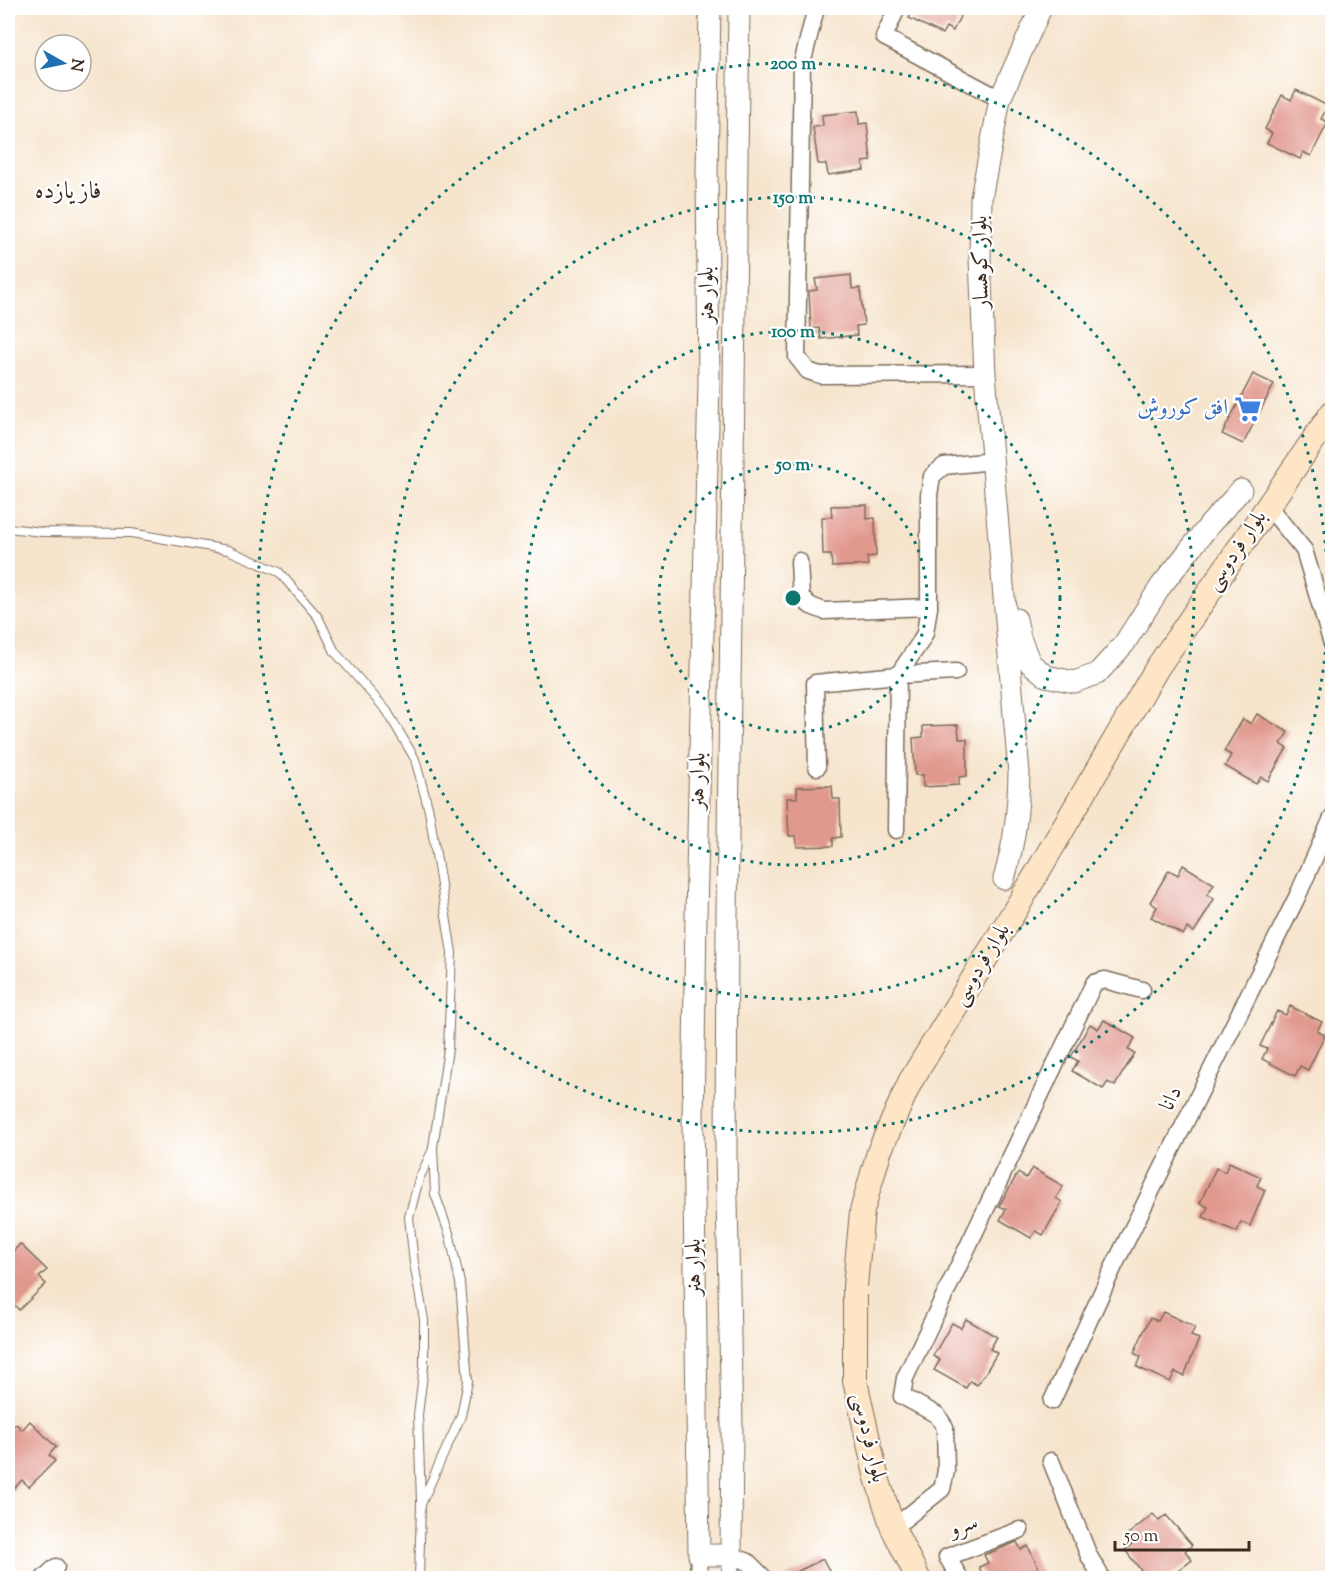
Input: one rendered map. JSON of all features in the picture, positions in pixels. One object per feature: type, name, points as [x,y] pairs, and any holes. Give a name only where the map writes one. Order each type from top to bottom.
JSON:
[{"type":"main road","name":"بلوار فردوسی","points":[[918,1578],[893,1528],[876,1475],[855,1381],[855,1286],[862,1211],[879,1152],[910,1082],[1020,902],[1157,668],[1332,413]]},
{"type":"street","name":"بلوار هنر","points":[[699,1555],[693,1123],[709,395],[707,173],[710,8]]},
{"type":"street","name":"بلوار هنر","points":[[731,1555],[732,1426],[726,1157],[727,960],[739,8]]},
{"type":"street","points":[[816,8],[802,64],[797,357],[808,371],[820,375],[985,374]]},
{"type":"street","points":[[897,8],[884,37],[1000,99]]},
{"type":"street","name":"بلوار کوهسار","points":[[999,527],[985,374],[980,259],[981,198],[1000,99],[1041,8]]},
{"type":"street","points":[[896,830],[898,675],[921,642],[930,607],[929,495],[933,476],[944,466],[993,461]]},
{"type":"street","points":[[999,527],[1020,638],[1030,663],[1046,676],[1074,682],[1097,674],[1124,644],[1161,586],[1211,523],[1241,490]]},
{"type":"street","points":[[1268,506],[1304,550],[1332,644]]},
{"type":"street","points":[[999,527],[1018,773],[1018,814],[1014,844],[1004,879]]},
{"type":"street","points":[[800,561],[801,598],[811,606],[824,611],[930,607]]},
{"type":"street","points":[[817,768],[815,683],[956,672]]},
{"type":"street","name":"دانا","points":[[1052,1401],[1114,1266],[1297,897],[1332,818]]},
{"type":"street","points":[[893,1528],[942,1489],[946,1472],[945,1427],[937,1415],[902,1396],[905,1378],[1094,983],[1105,980],[1142,990]]},
{"type":"street","points":[[1051,1461],[1089,1556],[1101,1578]]},
{"type":"street","name":"سرو","points":[[960,1578],[947,1557],[1020,1530]]},
{"type":"street","points":[[698,1578],[699,1555],[731,1555],[748,1562],[764,1578]]},
{"type":"street","points":[[730,1578],[731,1555]]},
{"type":"street","points":[[44,1578],[57,1567]]},
{"type":"lane","points":[[8,528],[42,532],[131,533],[228,550],[279,572],[318,617],[335,652],[387,711],[414,759],[429,811],[452,953],[448,1049],[433,1147],[435,1194],[450,1236],[460,1283],[468,1380],[461,1416],[421,1504]]},
{"type":"lane","points":[[419,1578],[421,1504],[417,1415],[424,1366],[424,1320],[409,1216],[419,1179],[433,1147]]},
{"type":"building","points":[[914,8],[964,8],[953,31],[946,27],[942,34],[909,18]]},
{"type":"building","points":[[1296,90],[1328,106],[1321,119],[1328,122],[1311,156],[1303,152],[1300,159],[1267,143],[1272,133],[1265,129],[1282,95],[1291,100]]},
{"type":"building","points":[[858,111],[859,124],[867,123],[871,161],[863,162],[864,170],[828,175],[826,164],[818,164],[813,127],[823,126],[822,115]]},
{"type":"building","points":[[851,275],[852,289],[860,288],[864,325],[856,326],[857,335],[821,339],[819,328],[811,329],[809,291],[817,290],[815,279]]},
{"type":"building","name":"افق کوروش","points":[[1253,374],[1274,384],[1243,444],[1222,434]]},
{"type":"building","points":[[867,505],[867,519],[875,518],[876,556],[867,557],[868,565],[832,567],[831,555],[823,555],[822,517],[832,517],[831,506]]},
{"type":"building","points":[[1257,714],[1288,732],[1281,744],[1287,748],[1268,781],[1261,777],[1256,784],[1225,766],[1231,755],[1224,751],[1243,719],[1251,724]]},
{"type":"building","points":[[958,725],[959,739],[967,739],[967,776],[959,777],[959,785],[923,787],[923,775],[915,775],[913,738],[923,737],[923,726]]},
{"type":"building","points":[[832,786],[833,799],[840,799],[841,837],[833,838],[833,846],[797,847],[796,836],[789,836],[787,798],[797,798],[797,787]]},
{"type":"building","points":[[1183,865],[1214,884],[1207,895],[1214,899],[1194,932],[1187,928],[1183,935],[1151,917],[1157,907],[1150,902],[1169,870],[1178,875]]},
{"type":"building","points":[[1290,1006],[1322,1022],[1317,1031],[1325,1035],[1308,1070],[1300,1066],[1295,1076],[1262,1059],[1267,1049],[1260,1046],[1277,1011],[1286,1015]]},
{"type":"building","points":[[1104,1020],[1135,1038],[1128,1050],[1135,1053],[1115,1086],[1108,1082],[1103,1089],[1072,1071],[1078,1061],[1071,1057],[1090,1024],[1098,1029]]},
{"type":"building","points":[[1229,1162],[1261,1177],[1257,1186],[1265,1190],[1250,1226],[1241,1222],[1237,1232],[1203,1217],[1208,1207],[1200,1203],[1216,1168],[1225,1172]]},
{"type":"building","points":[[1032,1168],[1063,1186],[1056,1198],[1062,1202],[1043,1235],[1036,1231],[1031,1238],[1000,1220],[1006,1209],[999,1206],[1018,1173],[1026,1178]]},
{"type":"building","points":[[20,1244],[47,1270],[39,1277],[46,1284],[19,1310],[8,1298],[8,1257]]},
{"type":"building","points":[[1163,1312],[1195,1327],[1191,1336],[1199,1339],[1184,1376],[1175,1372],[1170,1382],[1137,1367],[1141,1357],[1134,1353],[1150,1318],[1158,1321]]},
{"type":"building","points":[[966,1319],[997,1337],[990,1349],[997,1353],[977,1385],[970,1381],[966,1388],[934,1370],[940,1360],[933,1356],[952,1323],[961,1328]]},
{"type":"building","points":[[30,1421],[56,1447],[49,1455],[55,1461],[29,1487],[22,1480],[8,1495],[8,1428],[16,1424],[22,1430]]},
{"type":"building","points":[[1153,1514],[1159,1521],[1166,1515],[1192,1545],[1185,1551],[1192,1560],[1169,1578],[1147,1578],[1125,1550],[1132,1544],[1126,1536]]},
{"type":"building","points":[[1017,1542],[1021,1550],[1028,1546],[1043,1578],[984,1578],[979,1567],[988,1563],[984,1555]]},
{"type":"building","points":[[823,1559],[833,1578],[784,1578]]},
{"type":"place","name":"افق کوروش","points":[[1248,409]]},
{"type":"district","name":"فاز یازده","points":[[68,192]]}]
